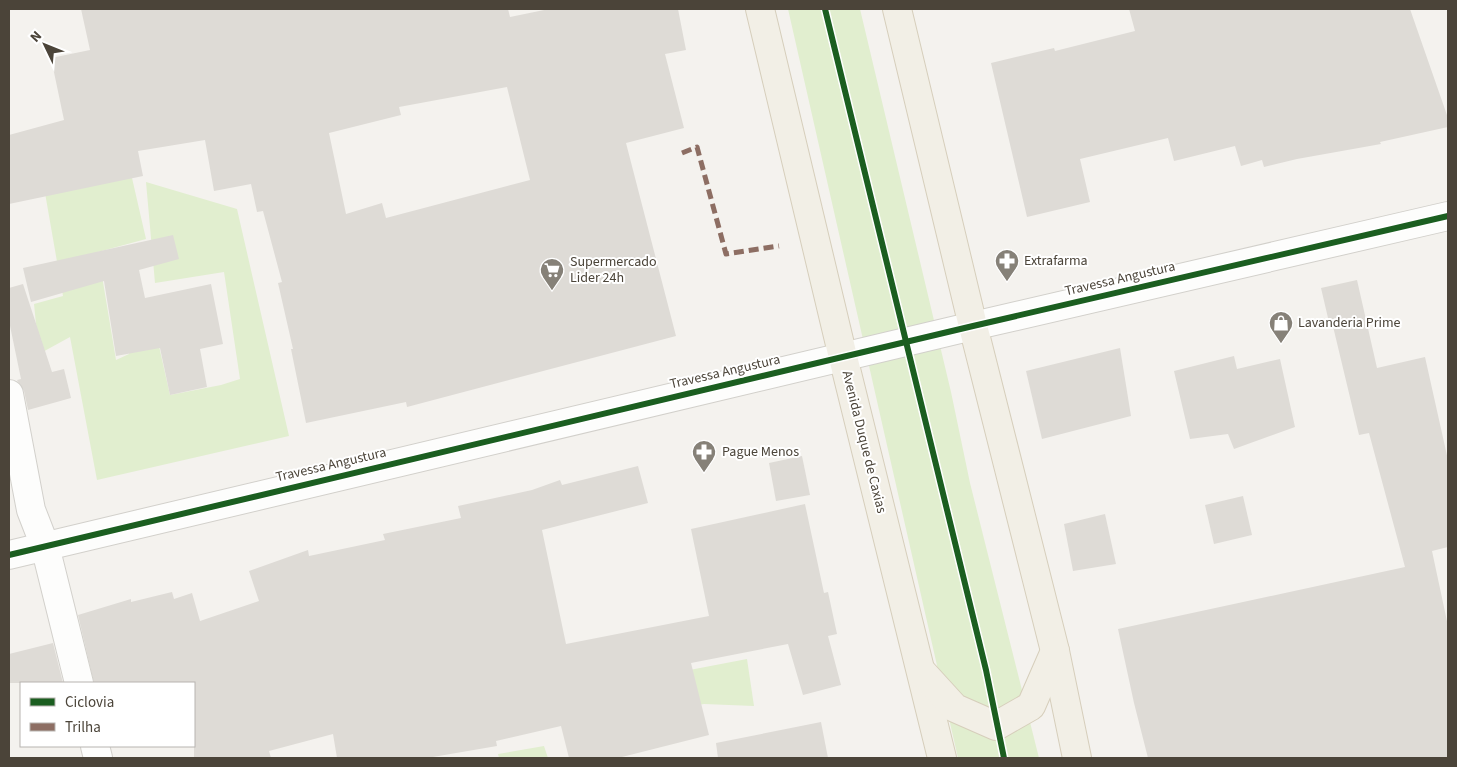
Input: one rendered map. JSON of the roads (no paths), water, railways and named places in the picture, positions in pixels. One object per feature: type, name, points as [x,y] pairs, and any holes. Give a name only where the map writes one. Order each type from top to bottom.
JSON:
[{"type":"main road","name":"Avenida Duque de Caxias","points":[[760,9],[843,357],[942,758]]},
{"type":"main road","points":[[897,9],[973,326],[1055,651],[1077,758]]},
{"type":"main road","points":[[922,672],[955,708],[996,726],[1031,706],[1055,651]]},
{"type":"street","name":"Travessa Angustura","points":[[9,554],[973,326],[1448,216]]},
{"type":"street","points":[[9,394],[31,510],[45,546],[80,682]]},
{"type":"place","name":"Extrafarma","points":[[1007,282]]},
{"type":"place","name":"Supermercado Lider 24h","points":[[552,291]]},
{"type":"place","name":"Lavanderia Prime","points":[[1281,344]]},
{"type":"place","name":"Pague Menos","points":[[704,473]]}]
